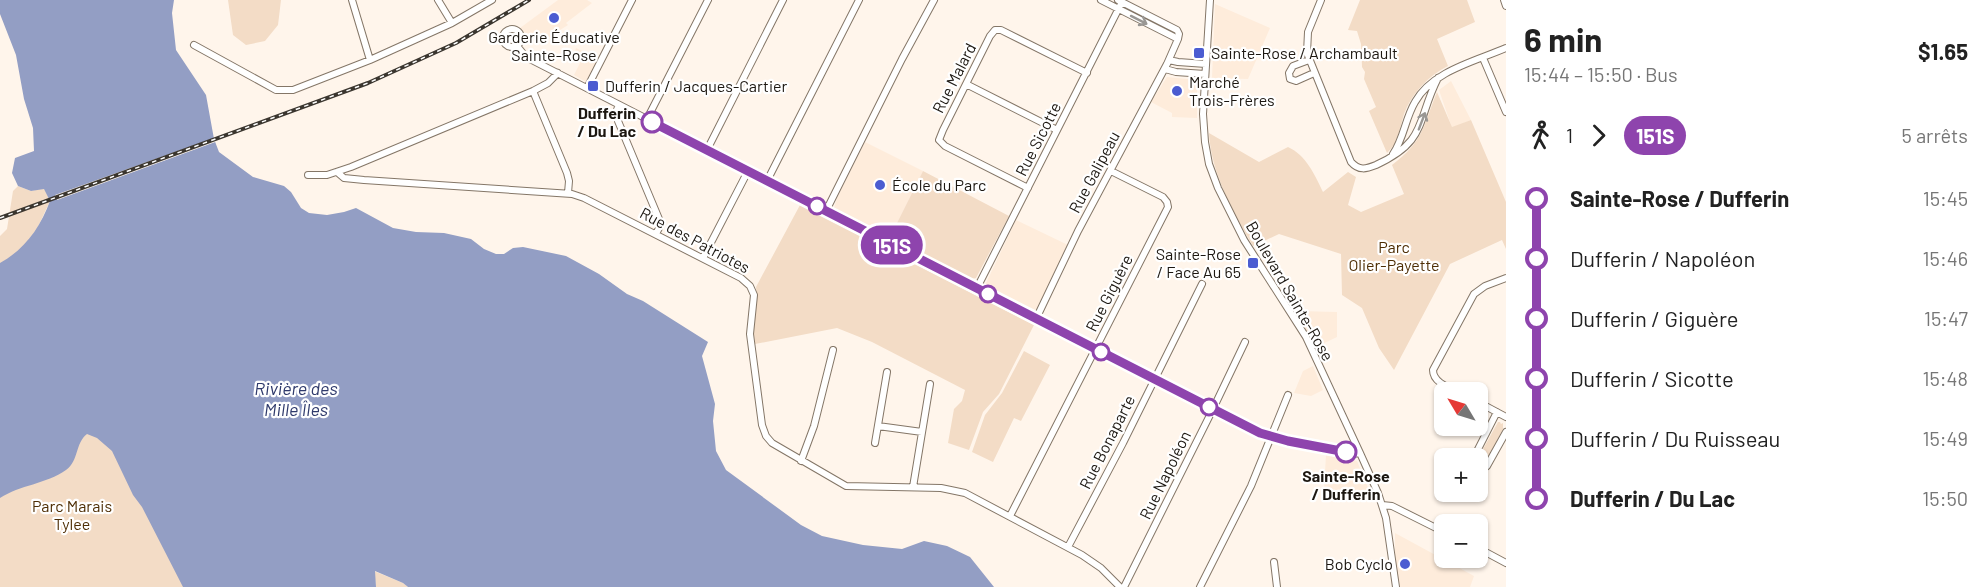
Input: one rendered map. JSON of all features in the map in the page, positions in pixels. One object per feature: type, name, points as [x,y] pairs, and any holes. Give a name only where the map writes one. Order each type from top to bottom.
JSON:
[{"type":"street","points":[[352,0],[370,60]]},
{"type":"street","points":[[438,0],[452,23]]},
{"type":"street","points":[[194,45],[276,90],[293,90],[370,60],[452,23],[492,0]]},
{"type":"street","points":[[587,88],[633,0]]},
{"type":"street","points":[[647,119],[708,0]]},
{"type":"street","points":[[707,150],[783,0]]},
{"type":"street","points":[[767,181],[858,0]]},
{"type":"street","points":[[826,211],[934,0]]},
{"type":"street","points":[[1101,0],[1178,39],[1177,30],[1120,1]]},
{"type":"street","name":"Boulevard Sainte-Rose","points":[[1209,0],[1204,137],[1209,164],[1216,184],[1244,240],[1305,337],[1360,453],[1382,505],[1388,528],[1396,587]]},
{"type":"street","points":[[1321,0],[1306,39],[1308,60],[1354,165],[1366,169],[1403,150],[1417,133],[1438,78]]},
{"type":"street","points":[[1504,0],[1506,6]]},
{"type":"street","name":"Rue Sicotte","points":[[977,288],[1119,9],[1120,1]]},
{"type":"street","name":"Rue Malard","points":[[1028,188],[947,147],[939,138],[990,36],[998,29],[1087,73]]},
{"type":"street","name":"Rue Galipeau","points":[[1036,319],[1076,236],[1165,69],[1178,39]]},
{"type":"street","points":[[517,46],[524,56],[1213,409],[1271,437],[1352,454],[1360,453]]},
{"type":"street","points":[[1388,159],[1399,144],[1411,109],[1428,86],[1438,78],[1506,48]]},
{"type":"street","points":[[1483,58],[1506,112]]},
{"type":"street","points":[[1169,60],[1206,64]]},
{"type":"street","points":[[1308,60],[1293,66],[1289,73],[1290,80],[1294,81],[1314,73]]},
{"type":"street","points":[[1165,69],[1205,74]]},
{"type":"street","points":[[308,175],[320,176],[337,172],[533,92],[548,83],[558,73]]},
{"type":"street","points":[[966,84],[1057,130]]},
{"type":"street","points":[[533,92],[567,172],[568,193]]},
{"type":"street","points":[[619,105],[616,112],[618,121],[659,219],[656,234]]},
{"type":"street","points":[[703,258],[748,171]]},
{"type":"street","name":"Rue Giguère","points":[[1010,516],[1168,205],[1163,197],[1111,171]]},
{"type":"street","name":"Rue des Patriotes","points":[[337,172],[346,178],[364,180],[568,193],[584,198],[741,278],[753,292],[750,334],[763,430],[772,443],[846,486],[957,490],[1068,548],[1098,566],[1122,587]]},
{"type":"street","points":[[1439,382],[1433,376],[1433,370],[1474,294],[1485,286],[1506,278]]},
{"type":"street","name":"Rue Bonaparte","points":[[1068,548],[1202,284]]},
{"type":"street","name":"Rue Napoléon","points":[[1122,587],[1245,342]]},
{"type":"street","points":[[801,460],[812,434],[833,350]]},
{"type":"street","points":[[875,442],[887,372]]},
{"type":"street","points":[[913,487],[930,384]]},
{"type":"street","points":[[1200,587],[1249,492],[1288,395]]},
{"type":"street","points":[[1488,407],[1506,417]]},
{"type":"street","points":[[1479,448],[1497,412]]},
{"type":"street","points":[[878,426],[922,432]]},
{"type":"street","points":[[1488,466],[1506,432]]},
{"type":"street","points":[[1382,505],[1392,506],[1434,527]]},
{"type":"street","points":[[1488,554],[1506,563]]},
{"type":"street","points":[[1274,562],[1277,587]]},
{"type":"shaded area","name":"Garderie Éducative Sainte-Rose","points":[[558,0],[587,0],[592,3],[566,23],[568,25],[549,37],[547,34],[532,43],[530,39],[526,41],[525,34],[520,28]]},
{"type":"shaded area","points":[[1215,4],[1270,28],[1248,79],[1212,78]]},
{"type":"shaded area","points":[[576,48],[598,59],[586,82],[574,75],[582,59],[574,54]]},
{"type":"shaded area","points":[[1167,77],[1197,80],[1197,118],[1172,117],[1172,113],[1151,102]]},
{"type":"shaded area","points":[[1451,81],[1471,120],[1452,128],[1439,90]]},
{"type":"shaded area","name":"École du Parc","points":[[865,142],[923,171],[897,223],[904,244],[834,208]]},
{"type":"shaded area","points":[[1016,220],[1068,245],[1035,310],[987,287],[986,283]]},
{"type":"shaded area","points":[[1295,312],[1337,312],[1337,337],[1316,347]]},
{"type":"shaded area","points":[[1313,366],[1323,390],[1311,396],[1294,393],[1303,371]]},
{"type":"shaded area","points":[[1326,455],[1357,461],[1373,500],[1324,489]]},
{"type":"shaded area","points":[[1395,533],[1434,554],[1434,568],[1459,568],[1474,576],[1470,587],[1399,587],[1395,570]]},
{"type":"green space","points":[[228,0],[281,0],[278,25],[265,41],[246,45],[233,35]]},
{"type":"green space","points":[[1360,0],[1467,0],[1475,22],[1437,39],[1448,66],[1427,80],[1416,92],[1407,106],[1396,140],[1387,153],[1369,111],[1376,107],[1364,79],[1361,44],[1357,31],[1348,30]]},
{"type":"green space","name":"Parc Olier-Payette","points":[[1437,92],[1452,127],[1471,120],[1506,202],[1506,249],[1502,240],[1450,264],[1394,370],[1379,348],[1362,308],[1342,295],[1341,254],[1279,234],[1253,246],[1231,206],[1219,177],[1209,133],[1259,162],[1288,147],[1305,160],[1323,192],[1348,172],[1356,177],[1348,205],[1361,212],[1404,194],[1392,165],[1417,140]]},
{"type":"green space","points":[[923,171],[1009,216],[976,278],[972,279],[904,244],[897,223]]},
{"type":"green space","name":"Parc Marais Tylee","points":[[18,186],[31,191],[44,188],[50,201],[37,229],[24,246],[118,447],[193,587],[0,587],[0,236],[7,229],[13,191]]},
{"type":"green space","points":[[800,205],[1034,325],[999,394],[983,412],[969,450],[948,443],[954,409],[962,401],[965,390],[872,342],[837,328],[755,344],[753,327],[757,300],[756,287]]},
{"type":"green space","points":[[1024,351],[1050,365],[1021,421],[1014,418],[993,462],[972,452],[985,415],[1002,393]]},
{"type":"green space","points":[[1498,422],[1503,423],[1503,429],[1488,457],[1488,448],[1484,448]]},
{"type":"green space","points":[[374,571],[403,583],[408,587],[376,587]]},
{"type":"water","name":"Rivière des Mille Îles","points":[[0,0],[174,0],[172,13],[176,50],[206,95],[214,139],[219,152],[253,177],[284,186],[291,192],[301,208],[309,213],[327,215],[356,208],[393,228],[444,233],[471,239],[484,249],[496,254],[504,254],[513,248],[523,247],[566,256],[599,274],[627,294],[643,301],[708,342],[702,356],[715,404],[713,421],[716,451],[726,470],[801,525],[822,536],[863,545],[902,549],[924,541],[947,546],[970,557],[994,587],[408,587],[375,571],[376,587],[183,587],[112,451],[97,438],[87,434],[80,442],[73,462],[58,475],[0,498],[0,263],[31,237],[50,201],[44,189],[31,191],[18,186],[12,173],[15,158],[34,151],[33,128],[24,99],[16,55],[0,14]]},
{"type":"pier","points":[[217,137],[218,141],[57,200],[55,195]]},
{"type":"railway","points":[[0,218],[368,83],[456,43],[529,0]]},
{"type":"bus line","name":"151S","points":[[652,122],[1260,433],[1346,452]]},
{"type":"place","name":"Garderie Éducative Sainte-Rose","points":[[554,18]]},
{"type":"place","name":"Sainte-Rose / Archambault","points":[[1199,53]]},
{"type":"place","name":"Dufferin / Jacques-Cartier","points":[[593,86]]},
{"type":"place","name":"Marché Trois-Frères","points":[[1177,91]]},
{"type":"place","name":"Dufferin / Du Lac","points":[[652,122]]},
{"type":"place","name":"École du Parc","points":[[880,185]]},
{"type":"place","name":"Sainte-Rose / Face Au 65","points":[[1253,263]]},
{"type":"place","name":"Sainte-Rose / Dufferin","points":[[1346,452]]},
{"type":"place","name":"Bob Cyclo","points":[[1405,564]]}]
